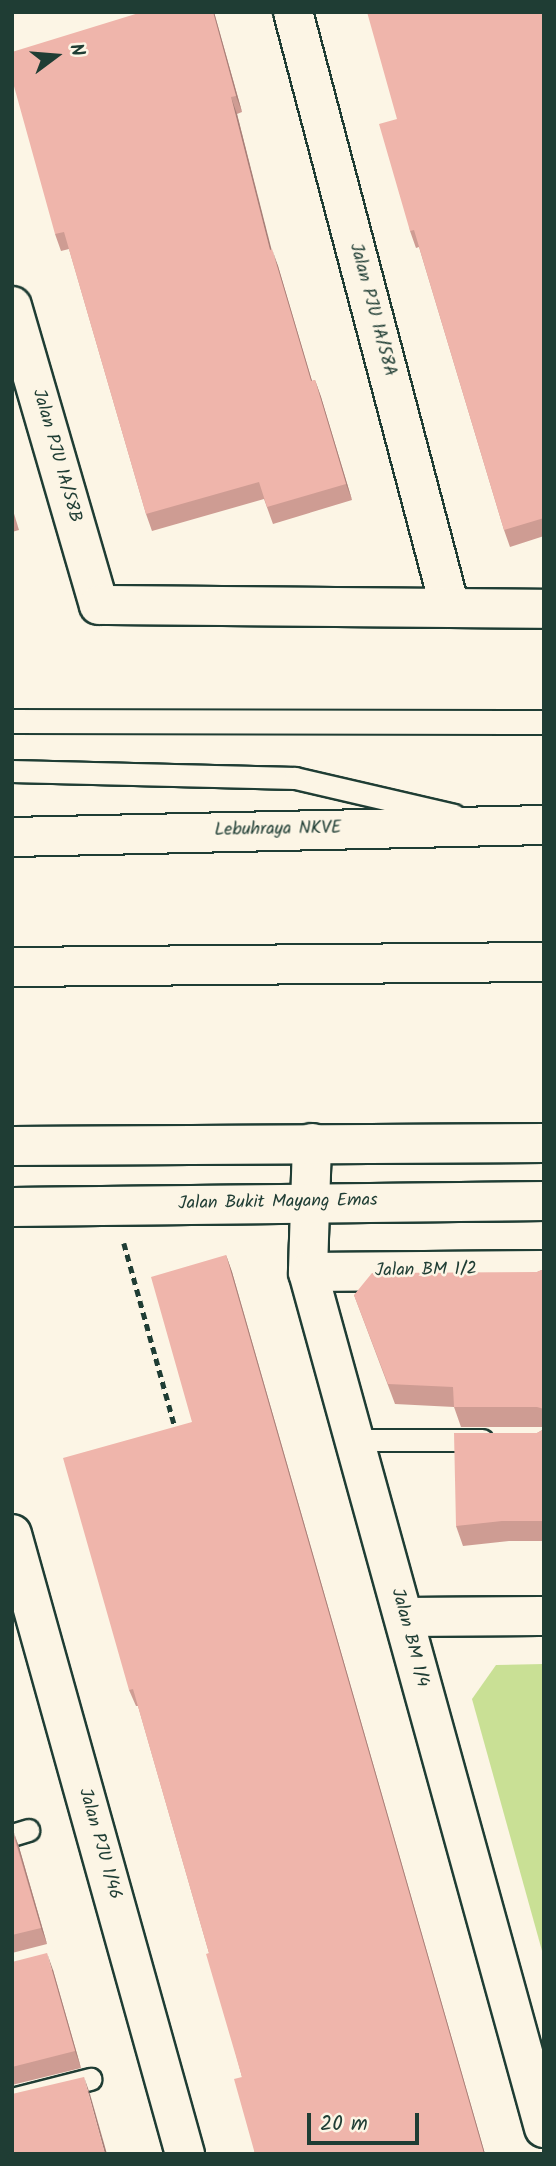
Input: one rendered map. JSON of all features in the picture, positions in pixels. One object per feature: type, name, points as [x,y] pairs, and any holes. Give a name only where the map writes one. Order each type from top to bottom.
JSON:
[{"type":"main road","name":"Jalan PJU 1A/58A","points":[[293,12],[450,608]]},
{"type":"main road","name":"Jalan PJU 1A/58B","points":[[12,306],[99,605],[450,608]]},
{"type":"main road","points":[[450,608],[544,609]]},
{"type":"main road","name":"Lebuhraya NKVE","points":[[12,837],[544,825]]},
{"type":"main road","points":[[12,967],[544,962]]},
{"type":"main road","name":"Jalan BM 1/4","points":[[312,1143],[308,1272],[544,2128]]},
{"type":"main road","points":[[12,1146],[544,1143]]},
{"type":"main road","name":"Jalan Bukit Mayang Emas","points":[[12,1207],[544,1201]]},
{"type":"main road","name":"Jalan BM 1/2","points":[[308,1272],[544,1270]]},
{"type":"main road","name":"Jalan PJU 1/46","points":[[12,1534],[185,2154]]},
{"type":"main road","points":[[404,1617],[544,1616]]},
{"type":"lane","points":[[12,771],[295,778],[497,825]]},
{"type":"lane","points":[[354,1440],[503,1440]]},
{"type":"lane","points":[[12,2099],[90,2079]]},
{"type":"path","points":[[113,1205],[177,1435]]},
{"type":"green space","points":[[544,1664],[544,1958],[472,1699],[496,1665]]},
{"type":"building","points":[[142,12],[213,12],[236,96],[231,97],[270,250],[272,249],[311,381],[315,380],[346,484],[267,507],[259,482],[146,514],[64,232],[55,234],[12,79],[12,52]]},
{"type":"building","points":[[367,12],[544,12],[544,518],[504,530],[414,230],[410,231],[379,124],[397,119]]},
{"type":"building","points":[[226,1255],[484,2154],[255,2154],[234,2079],[242,2077],[206,1954],[209,1953],[133,1689],[129,1690],[63,1458],[192,1422],[151,1277]]},
{"type":"building","points":[[544,1269],[544,1409],[454,1407],[453,1387],[388,1384],[354,1295],[372,1273],[537,1272]]},
{"type":"building","points":[[544,1429],[544,1521],[502,1521],[456,1526],[454,1433],[537,1433]]},
{"type":"building","points":[[12,1830],[41,1928],[12,1935]]},
{"type":"building","points":[[47,1953],[75,2051],[12,2067],[12,1962]]},
{"type":"building","points":[[84,2077],[105,2154],[12,2154],[12,2094]]},
{"type":"tram line","points":[[12,709],[544,710]]},
{"type":"tram line","points":[[12,734],[544,735]]}]
